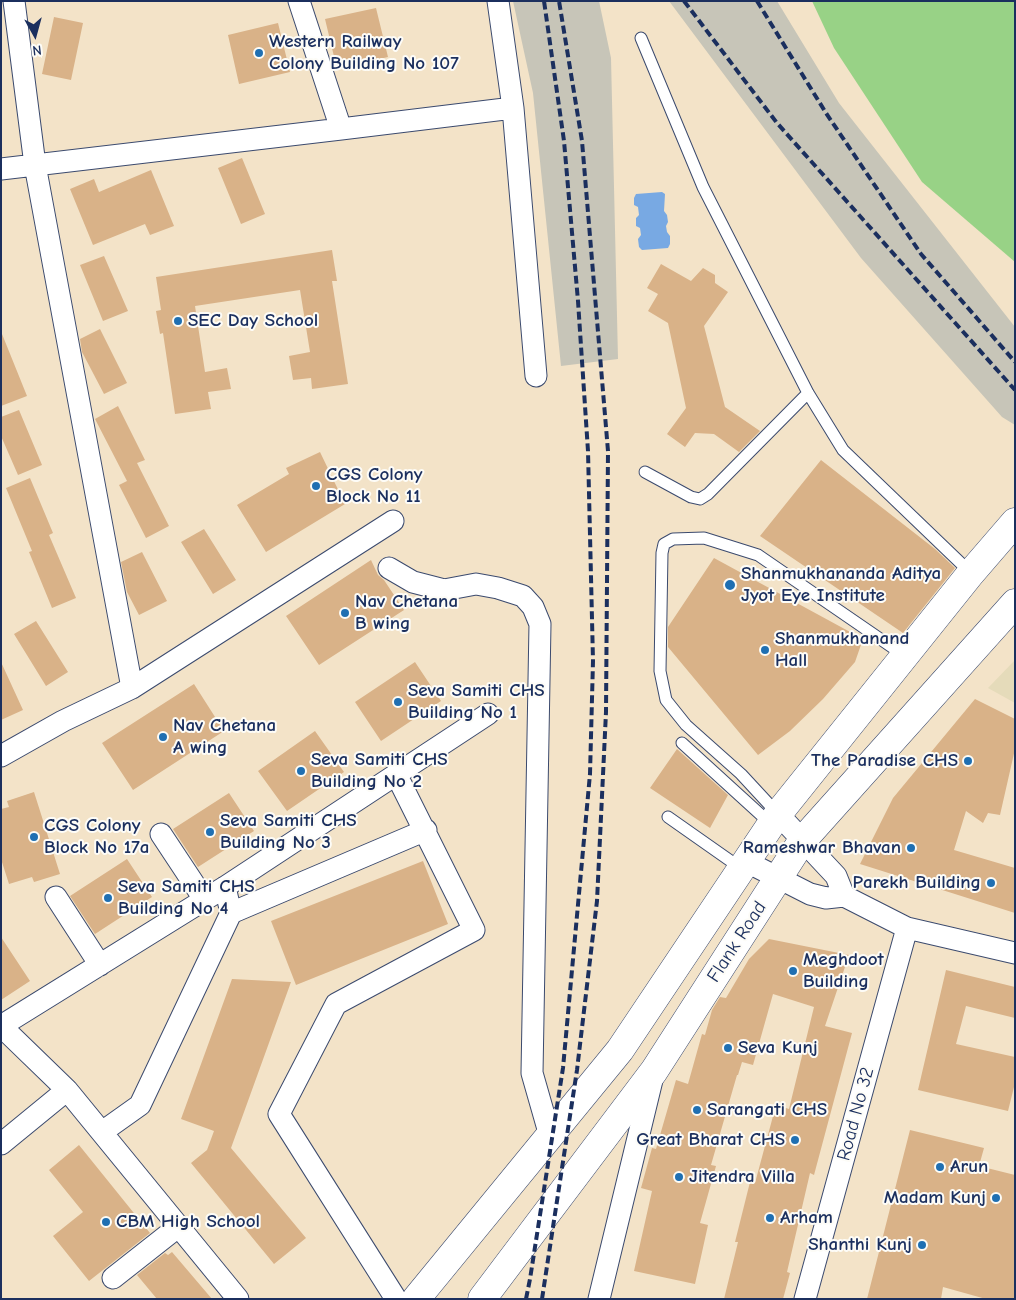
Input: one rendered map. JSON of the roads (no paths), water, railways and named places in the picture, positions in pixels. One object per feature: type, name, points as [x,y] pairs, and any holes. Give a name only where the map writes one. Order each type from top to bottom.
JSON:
[{"type":"street","points":[[14,1],[35,165],[132,688]]},
{"type":"street","points":[[299,1],[341,129]]},
{"type":"street","points":[[498,1],[513,108],[536,376]]},
{"type":"street","points":[[1,169],[513,108]]},
{"type":"street","points":[[1,756],[63,721],[132,688],[393,521]]},
{"type":"street","points":[[416,1299],[620,1050],[775,820],[971,573],[1015,522]]},
{"type":"street","points":[[389,568],[413,582],[444,590],[476,584],[498,588],[523,596],[533,607],[540,624],[532,1073],[550,1136]]},
{"type":"street","name":"Flank Road","points":[[482,1299],[654,1071],[802,840],[1015,604]]},
{"type":"street","points":[[238,1299],[67,1090],[1,1026],[225,887],[488,714]]},
{"type":"street","points":[[396,774],[426,830],[474,930],[336,1004],[278,1114],[396,1299]]},
{"type":"street","points":[[775,820],[802,840],[836,876],[844,896]]},
{"type":"street","points":[[231,913],[426,830]]},
{"type":"street","points":[[161,834],[204,900]]},
{"type":"street","points":[[744,866],[778,878],[810,894],[826,898],[844,896],[907,928],[1015,953]]},
{"type":"street","points":[[102,1132],[140,1105],[231,913],[225,887]]},
{"type":"street","points":[[56,898],[100,964]]},
{"type":"street","name":"Road No 32","points":[[805,1299],[907,928]]},
{"type":"street","points":[[599,1299],[654,1071]]},
{"type":"street","points":[[1,1144],[67,1090]]},
{"type":"street","points":[[113,1278],[179,1226]]},
{"type":"lane","points":[[641,38],[703,187],[808,393],[843,450],[971,573]]},
{"type":"lane","points":[[644,472],[691,498],[700,499],[708,494],[808,393]]},
{"type":"lane","points":[[775,820],[741,774],[686,725],[666,700],[660,671],[661,591],[664,544],[673,539],[704,538],[758,555],[905,656]]},
{"type":"lane","points":[[682,743],[775,820]]},
{"type":"lane","points":[[668,817],[744,866]]},
{"type":"water","points":[[662,192],[665,194],[664,211],[667,215],[668,222],[666,226],[670,236],[670,244],[668,248],[642,250],[639,247],[638,239],[641,235],[640,228],[636,226],[636,218],[639,215],[638,207],[634,205],[634,198],[636,194]]},
{"type":"railway","points":[[526,1299],[563,1068],[590,774],[593,661],[588,451],[578,301],[564,141],[544,1]]},
{"type":"railway","points":[[542,1299],[577,1070],[597,901],[606,712],[608,451],[582,141],[559,1]]},
{"type":"railway","points":[[684,1],[777,123],[1015,390]]},
{"type":"railway","points":[[757,1],[826,113],[921,254],[1015,362]]},
{"type":"place","name":"Western Railway Colony Building No 107","points":[[259,53]]},
{"type":"place","name":"SEC Day School","points":[[178,321]]},
{"type":"place","name":"CGS Colony Block No 11","points":[[316,486]]},
{"type":"place","name":"Shanmukhananda Aditya Jyot Eye Institute","points":[[730,585]]},
{"type":"place","name":"Nav Chetana B wing","points":[[345,613]]},
{"type":"place","name":"Shanmukhanand Hall","points":[[765,650]]},
{"type":"place","name":"Seva Samiti CHS Building No 1","points":[[398,702]]},
{"type":"place","name":"Nav Chetana A wing","points":[[163,737]]},
{"type":"place","name":"The Paradise CHS","points":[[968,761]]},
{"type":"place","name":"Seva Samiti CHS Building No 2","points":[[301,771]]},
{"type":"place","name":"Seva Samiti CHS Building No 3","points":[[210,832]]},
{"type":"place","name":"CGS Colony Block No 17a","points":[[34,837]]},
{"type":"place","name":"Rameshwar Bhavan","points":[[911,848]]},
{"type":"place","name":"Parekh Building","points":[[991,883]]},
{"type":"place","name":"Seva Samiti CHS Building No 4","points":[[108,898]]},
{"type":"place","name":"Meghdoot Building","points":[[793,971]]},
{"type":"place","name":"Seva Kunj","points":[[728,1048]]},
{"type":"place","name":"Sarangati CHS","points":[[697,1110]]},
{"type":"place","name":"Great Bharat CHS","points":[[795,1140]]},
{"type":"place","name":"Arun","points":[[940,1167]]},
{"type":"place","name":"Jitendra Villa","points":[[679,1177]]},
{"type":"place","name":"Madam Kunj","points":[[996,1198]]},
{"type":"place","name":"Arham","points":[[770,1218]]},
{"type":"place","name":"CBM High School","points":[[106,1222]]},
{"type":"place","name":"Shanthi Kunj","points":[[922,1245]]}]
